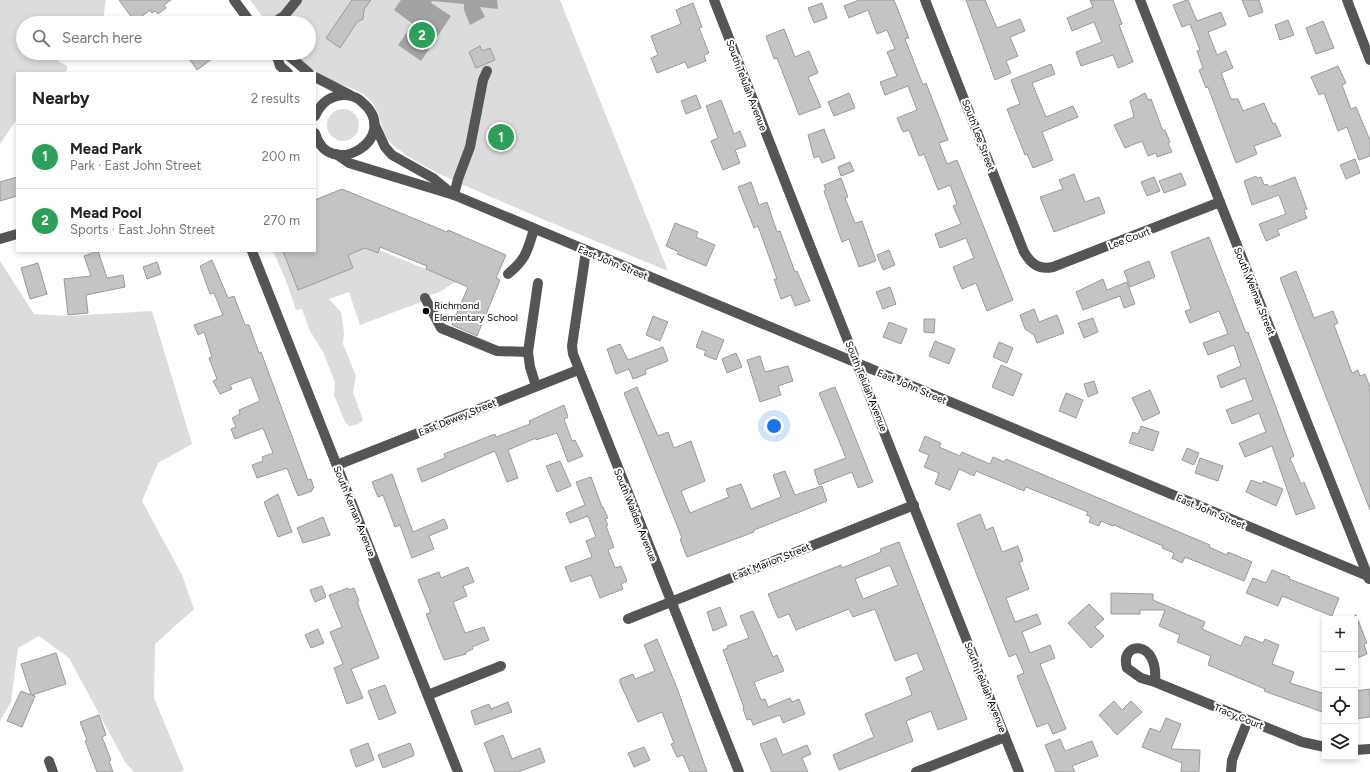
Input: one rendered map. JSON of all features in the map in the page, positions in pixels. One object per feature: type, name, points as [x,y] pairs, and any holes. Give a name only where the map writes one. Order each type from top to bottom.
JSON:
[{"type":"street","points":[[234,0],[246,16]]},
{"type":"street","points":[[284,16],[297,0]]},
{"type":"street","name":"South Telulah Avenue","points":[[714,0],[1019,772]]},
{"type":"street","name":"South Lee Street","points":[[926,0],[1024,252],[1029,260],[1037,267]]},
{"type":"street","name":"South Weimar Street","points":[[1140,0],[1369,579]]},
{"type":"street","points":[[1347,0],[1370,60]]},
{"type":"street","points":[[279,60],[280,66],[287,72]]},
{"type":"street","points":[[294,60],[308,72]]},
{"type":"street","points":[[454,195],[458,178],[470,147],[483,80],[487,71]]},
{"type":"street","points":[[316,78],[352,96]]},
{"type":"street","points":[[316,114],[325,101],[342,95],[352,96]]},
{"type":"street","name":"East John Street","points":[[352,96],[367,106],[372,114],[374,123],[385,148],[392,155],[433,178],[454,195]]},
{"type":"street","points":[[316,152],[346,155],[355,153],[363,148],[369,141],[373,133],[374,123]]},
{"type":"street","points":[[316,135],[321,145],[332,153]]},
{"type":"street","name":"East John Street","points":[[332,153],[349,163],[454,195],[1369,579]]},
{"type":"street","name":"Lee Court","points":[[1037,267],[1054,267],[1220,202]]},
{"type":"street","points":[[508,274],[521,263],[526,254],[534,229]]},
{"type":"street","points":[[0,238],[16,234]]},
{"type":"street","name":"South Walden Avenue","points":[[586,251],[572,346],[578,370],[739,772]]},
{"type":"street","name":"South Kernan Avenue","points":[[252,252],[458,772]]},
{"type":"street","points":[[536,386],[530,367],[528,352],[538,283]]},
{"type":"street","points":[[425,298],[441,328],[497,351],[528,352]]},
{"type":"street","name":"East Dewey Street","points":[[337,465],[578,370]]},
{"type":"street","name":"East Marion Street","points":[[628,619],[914,505]]},
{"type":"street","points":[[428,695],[501,666]]},
{"type":"street","name":"Tracy Court","points":[[1155,682],[1302,742],[1322,746]]},
{"type":"street","points":[[1231,772],[1232,760],[1248,720]]},
{"type":"street","points":[[916,772],[1005,737]]},
{"type":"street","points":[[1358,750],[1370,749]]},
{"type":"street","points":[[49,761],[53,772]]},
{"type":"shaded area","points":[[0,0],[106,0],[103,16],[16,16],[16,60],[59,60],[58,61],[67,66],[67,71],[16,72],[16,120],[0,144]]},
{"type":"shaded area","points":[[250,0],[560,0],[668,271],[533,215],[440,174],[405,155],[390,142],[386,136],[376,109],[368,98],[354,89],[319,73],[301,60],[316,60],[316,16],[262,16]]},
{"type":"shaded area","points":[[401,0],[497,0],[498,9],[480,7],[485,17],[470,25],[464,10],[464,4],[432,1],[431,3],[451,16],[421,61],[398,45],[413,24],[394,10]]},
{"type":"shaded area","points":[[340,109],[346,109],[355,113],[359,125],[355,137],[346,141],[340,141],[331,137],[327,128],[327,122],[331,113]]},
{"type":"shaded area","points":[[365,248],[377,253],[379,250],[457,282],[440,292],[427,297],[421,302],[360,325],[349,292],[329,299],[341,312],[344,333],[343,344],[356,376],[353,392],[363,420],[358,424],[349,426],[345,422],[334,395],[335,382],[323,352],[310,331],[302,309],[296,310],[285,278],[273,252],[283,252],[298,290],[353,268],[348,255],[359,251],[359,249]]},
{"type":"shaded area","points":[[0,261],[34,314],[68,316],[152,311],[192,444],[158,463],[142,501],[182,575],[194,609],[155,644],[154,698],[184,770],[181,772],[134,772],[125,762],[69,658],[39,636],[18,648],[11,702],[0,721]]},
{"type":"building","points":[[119,0],[171,0],[164,5],[166,8],[158,14],[155,11],[152,13],[150,10],[142,16],[131,16]]},
{"type":"building","points":[[352,0],[371,0],[364,9],[363,19],[357,22],[340,48],[326,38]]},
{"type":"building","points":[[859,0],[894,0],[909,38],[905,39],[923,85],[926,83],[948,140],[939,143],[947,164],[957,160],[1013,300],[987,311],[976,283],[962,289],[953,267],[974,258],[966,238],[940,248],[935,234],[961,224],[953,206],[957,204],[950,185],[938,190],[924,154],[919,156],[909,130],[903,132],[897,118],[917,110],[908,86],[885,95],[880,82],[897,76],[887,52],[895,49],[887,30],[877,34],[868,10],[849,18],[844,6]]},
{"type":"building","points":[[966,0],[985,0],[997,28],[1020,19],[1025,31],[1010,37],[1018,56],[1006,61],[1011,73],[995,80]]},
{"type":"building","points":[[1090,0],[1113,0],[1122,24],[1119,25],[1133,62],[1118,68],[1113,55],[1081,66],[1076,52],[1102,42],[1094,22],[1072,31],[1067,18],[1093,7]]},
{"type":"building","points":[[1187,0],[1197,21],[1221,12],[1226,25],[1208,32],[1217,55],[1226,51],[1233,68],[1221,73],[1231,99],[1238,99],[1243,111],[1264,103],[1273,124],[1275,123],[1281,136],[1254,146],[1257,154],[1236,163],[1208,87],[1206,88],[1199,70],[1203,68],[1197,51],[1200,50],[1190,24],[1182,27],[1173,5]]},
{"type":"building","points":[[1242,0],[1259,0],[1263,12],[1249,17]]},
{"type":"building","points":[[693,3],[702,27],[699,28],[709,53],[704,55],[706,61],[688,68],[685,62],[657,73],[651,58],[658,55],[651,36],[681,24],[676,10]]},
{"type":"building","points":[[822,3],[827,18],[814,23],[808,8]]},
{"type":"building","points":[[1288,20],[1294,35],[1280,40],[1275,25]]},
{"type":"building","points":[[1323,21],[1334,48],[1316,54],[1306,28]]},
{"type":"building","points":[[784,29],[795,57],[809,51],[818,73],[808,77],[821,107],[799,115],[777,58],[774,59],[766,36]]},
{"type":"building","points":[[480,46],[482,51],[490,48],[495,60],[476,68],[469,52]]},
{"type":"building","points":[[190,60],[211,60],[197,70]]},
{"type":"building","points":[[1051,64],[1055,74],[1032,83],[1046,117],[1073,106],[1078,117],[1042,132],[1053,160],[1033,168],[1027,154],[1025,155],[1007,109],[1020,104],[1011,80]]},
{"type":"building","points":[[1338,66],[1346,83],[1342,85],[1351,109],[1356,107],[1370,140],[1370,156],[1359,160],[1347,127],[1338,131],[1324,93],[1319,95],[1311,77]]},
{"type":"building","points":[[849,93],[855,108],[834,116],[828,102]]},
{"type":"building","points":[[1145,93],[1148,100],[1151,99],[1163,131],[1165,130],[1170,142],[1168,143],[1172,152],[1157,157],[1156,153],[1148,156],[1142,141],[1125,148],[1114,125],[1134,117],[1130,101]]},
{"type":"building","points":[[696,95],[701,108],[686,114],[681,101]]},
{"type":"building","points":[[721,100],[734,134],[740,131],[746,146],[735,150],[740,163],[723,170],[711,141],[718,138],[706,106]]},
{"type":"building","points":[[824,129],[835,158],[822,163],[819,156],[814,158],[808,135]]},
{"type":"building","points":[[1355,159],[1360,173],[1346,179],[1340,165]]},
{"type":"building","points":[[850,162],[854,171],[841,176],[838,167]]},
{"type":"building","points":[[1181,173],[1186,185],[1164,193],[1159,181]]},
{"type":"building","points":[[1074,174],[1085,202],[1099,197],[1105,213],[1054,232],[1040,197],[1063,189],[1059,180]]},
{"type":"building","points":[[1256,176],[1257,178],[1261,177],[1264,185],[1267,184],[1269,187],[1295,177],[1307,209],[1304,210],[1307,218],[1277,230],[1280,235],[1266,241],[1259,224],[1286,214],[1279,195],[1252,205],[1244,181]]},
{"type":"building","points":[[16,177],[16,196],[0,201],[0,182]]},
{"type":"building","points":[[1154,177],[1160,191],[1147,196],[1141,182]]},
{"type":"building","points":[[841,178],[848,197],[845,198],[855,223],[862,221],[876,261],[859,267],[849,239],[842,242],[824,191],[826,190],[824,185]]},
{"type":"building","points":[[751,182],[759,205],[767,202],[777,232],[780,231],[795,272],[797,271],[810,301],[795,306],[791,295],[781,299],[774,279],[777,279],[758,226],[754,228],[738,187]]},
{"type":"building","points":[[342,189],[447,232],[448,230],[506,255],[496,278],[500,280],[477,336],[452,325],[468,287],[426,269],[427,266],[380,247],[378,253],[365,248],[348,255],[353,268],[298,290],[283,252],[316,252],[316,200]]},
{"type":"building","points":[[675,223],[698,232],[696,237],[715,245],[706,266],[677,254],[679,252],[666,246]]},
{"type":"building","points":[[1209,237],[1246,333],[1248,332],[1294,456],[1290,458],[1301,484],[1304,482],[1315,508],[1296,515],[1272,446],[1245,457],[1239,443],[1266,432],[1259,413],[1232,424],[1226,410],[1253,400],[1245,378],[1221,388],[1217,376],[1241,366],[1234,345],[1208,355],[1203,343],[1228,334],[1219,311],[1190,323],[1185,311],[1191,309],[1171,252]]},
{"type":"building","points":[[889,250],[895,265],[883,270],[877,255]]},
{"type":"building","points":[[98,252],[107,278],[123,275],[125,287],[86,295],[88,313],[68,315],[64,279],[91,276],[84,256]]},
{"type":"building","points":[[212,260],[228,298],[234,296],[245,325],[249,325],[259,353],[261,352],[308,480],[311,479],[314,488],[312,491],[298,496],[287,468],[257,478],[252,465],[263,461],[262,457],[273,453],[263,428],[235,439],[231,429],[236,427],[232,418],[240,414],[239,410],[260,401],[251,377],[230,385],[232,389],[220,394],[213,381],[217,379],[209,358],[212,357],[204,332],[198,335],[194,325],[223,315],[214,293],[210,294],[200,266]]},
{"type":"building","points":[[1149,261],[1155,277],[1130,287],[1124,271]]},
{"type":"building","points":[[157,262],[161,274],[147,279],[143,267]]},
{"type":"building","points":[[38,263],[47,294],[30,299],[21,268]]},
{"type":"building","points":[[1296,271],[1314,318],[1333,311],[1338,323],[1334,325],[1352,373],[1358,370],[1360,376],[1365,374],[1370,387],[1370,510],[1280,278]]},
{"type":"building","points":[[1103,279],[1107,290],[1127,282],[1135,304],[1124,308],[1120,296],[1083,310],[1076,292]]},
{"type":"building","points":[[890,287],[896,304],[883,309],[876,292]]},
{"type":"building","points":[[1034,309],[1039,322],[1057,315],[1064,333],[1037,343],[1034,335],[1025,329],[1020,315]]},
{"type":"building","points":[[653,316],[668,322],[660,341],[646,335]]},
{"type":"building","points":[[1093,318],[1098,332],[1084,338],[1078,323]]},
{"type":"building","points":[[924,319],[935,319],[934,333],[924,332]]},
{"type":"building","points":[[889,322],[907,329],[901,344],[883,337]]},
{"type":"building","points":[[702,331],[724,340],[716,360],[704,355],[706,351],[696,347]]},
{"type":"building","points":[[935,341],[955,349],[949,364],[929,356]]},
{"type":"building","points":[[999,342],[1013,348],[1007,363],[993,357]]},
{"type":"building","points":[[620,344],[628,360],[663,347],[668,361],[645,370],[646,374],[633,379],[629,369],[616,374],[607,349]]},
{"type":"building","points":[[736,353],[742,367],[727,373],[722,359]]},
{"type":"building","points":[[760,356],[765,372],[788,366],[793,381],[778,386],[781,395],[760,402],[747,360]]},
{"type":"building","points":[[1001,365],[1022,374],[1013,396],[992,387]]},
{"type":"building","points":[[1094,381],[1098,393],[1088,397],[1084,384]]},
{"type":"building","points":[[637,387],[658,436],[668,432],[674,448],[691,441],[705,481],[681,491],[690,513],[729,497],[726,489],[741,484],[751,509],[781,497],[773,475],[785,471],[795,495],[822,486],[827,501],[754,530],[754,532],[687,557],[680,539],[682,538],[624,393]]},
{"type":"building","points":[[835,387],[873,482],[858,488],[852,472],[819,485],[814,470],[846,458],[819,393]]},
{"type":"building","points":[[1150,390],[1160,413],[1143,421],[1132,398]]},
{"type":"building","points":[[1066,393],[1083,400],[1076,418],[1059,411]]},
{"type":"building","points":[[564,405],[568,417],[564,419],[572,441],[575,440],[583,456],[568,462],[557,433],[536,440],[536,438],[508,450],[518,478],[507,482],[495,451],[422,482],[417,469],[445,458],[444,454],[495,434],[496,437],[530,424],[529,421]]},
{"type":"building","points":[[1141,426],[1159,432],[1153,451],[1129,443],[1133,432],[1138,434]]},
{"type":"building","points":[[925,436],[941,443],[939,447],[960,456],[962,452],[990,464],[993,457],[1004,462],[1006,459],[1210,545],[1209,547],[1227,555],[1228,552],[1252,562],[1244,581],[1185,557],[1182,563],[1172,558],[1174,553],[1162,548],[1163,546],[1114,525],[1113,526],[1101,521],[1099,526],[1089,522],[1091,517],[1086,515],[1088,512],[1026,487],[1024,491],[976,471],[974,476],[959,469],[950,490],[935,484],[939,473],[924,467],[929,455],[919,451]]},
{"type":"building","points":[[1187,448],[1199,453],[1194,465],[1182,460]]},
{"type":"building","points":[[1200,458],[1223,466],[1218,481],[1195,473]]},
{"type":"building","points":[[560,461],[571,486],[557,492],[546,466]]},
{"type":"building","points":[[392,474],[413,532],[444,519],[448,528],[429,536],[434,549],[412,558],[400,525],[395,527],[383,495],[378,497],[372,482]]},
{"type":"building","points":[[591,477],[602,507],[608,518],[605,519],[608,525],[606,526],[614,547],[608,550],[615,568],[621,566],[627,581],[621,584],[623,589],[600,598],[591,575],[571,582],[565,567],[592,557],[586,541],[596,537],[588,516],[570,523],[566,513],[585,505],[576,482]]},
{"type":"building","points":[[1251,480],[1262,484],[1263,481],[1283,489],[1276,506],[1246,492]]},
{"type":"building","points":[[278,494],[292,532],[278,537],[264,502]]},
{"type":"building","points":[[980,514],[986,530],[993,527],[1002,552],[1018,546],[1023,561],[1019,562],[1029,589],[1006,598],[1015,622],[1037,614],[1041,624],[1022,632],[1030,653],[1050,645],[1055,658],[1040,664],[1066,729],[1053,734],[1048,723],[1037,727],[1017,676],[1024,673],[1016,654],[1009,657],[957,524]]},
{"type":"building","points":[[323,517],[330,535],[303,543],[297,528]]},
{"type":"building","points":[[899,542],[967,719],[938,730],[931,711],[906,721],[913,741],[839,770],[833,755],[874,737],[865,714],[912,695],[906,678],[924,670],[917,653],[895,661],[875,609],[853,617],[849,609],[796,630],[789,614],[778,618],[768,594],[841,565],[842,568],[881,552],[880,549]],"holes":[[[890,565],[898,585],[863,599],[855,579]]]},
{"type":"building","points":[[468,567],[474,582],[463,586],[467,596],[453,602],[465,633],[484,627],[489,640],[472,647],[473,649],[466,652],[466,654],[444,660],[426,614],[430,613],[430,610],[418,580],[439,572],[441,578]]},
{"type":"building","points":[[1272,570],[1290,577],[1289,579],[1339,598],[1332,616],[1282,596],[1278,606],[1246,593],[1253,578],[1266,583]]},
{"type":"building","points":[[322,586],[326,597],[315,602],[310,590]]},
{"type":"building","points":[[348,588],[349,590],[354,588],[359,601],[357,602],[379,658],[351,669],[363,698],[347,704],[334,668],[343,664],[330,632],[342,627],[329,595]]},
{"type":"building","points":[[1111,593],[1153,594],[1153,600],[1205,622],[1202,629],[1241,646],[1245,636],[1263,643],[1265,639],[1279,645],[1272,664],[1294,672],[1290,683],[1322,693],[1322,712],[1264,691],[1265,689],[1208,665],[1211,656],[1177,642],[1180,635],[1159,626],[1165,610],[1140,610],[1140,614],[1111,614]]},
{"type":"building","points":[[1089,604],[1104,619],[1095,627],[1104,636],[1091,648],[1068,623]]},
{"type":"building","points":[[720,607],[727,625],[713,631],[707,612]]},
{"type":"building","points":[[753,611],[773,657],[777,655],[784,671],[754,682],[761,700],[765,699],[768,707],[790,698],[792,702],[799,699],[805,714],[783,723],[780,715],[753,725],[751,719],[747,720],[723,650],[728,648],[727,646],[749,638],[740,616]]},
{"type":"building","points":[[1358,620],[1367,643],[1364,644],[1367,654],[1358,658]]},
{"type":"building","points":[[318,629],[324,643],[311,648],[305,635]]},
{"type":"building","points":[[657,639],[677,688],[707,772],[690,772],[683,755],[677,757],[671,744],[674,743],[662,712],[638,722],[620,683],[620,679],[633,674],[635,679],[655,671],[644,645]]},
{"type":"building","points":[[56,653],[66,684],[32,695],[35,696],[22,727],[7,721],[21,691],[31,695],[21,664]]},
{"type":"building","points":[[385,685],[396,713],[379,720],[368,691]]},
{"type":"building","points":[[1370,689],[1370,717],[1358,719],[1358,691]]},
{"type":"building","points":[[1114,701],[1122,710],[1131,701],[1142,712],[1117,735],[1099,715]]},
{"type":"building","points":[[508,702],[512,712],[475,725],[471,711],[489,704],[491,709]]},
{"type":"building","points":[[99,715],[106,735],[102,737],[111,760],[109,761],[113,772],[97,772],[85,741],[87,740],[80,722]]},
{"type":"building","points":[[1166,718],[1181,724],[1171,749],[1200,750],[1199,772],[1181,772],[1182,763],[1142,747],[1150,728],[1160,732]]},
{"type":"building","points":[[503,735],[512,759],[540,748],[545,762],[518,772],[495,772],[484,743]]},
{"type":"building","points":[[776,738],[783,755],[807,745],[811,754],[802,758],[808,772],[772,772],[760,744]]},
{"type":"building","points":[[1060,739],[1065,751],[1092,741],[1098,756],[1072,766],[1075,772],[1056,772],[1045,745]]},
{"type":"building","points":[[368,743],[374,760],[356,767],[350,750]]},
{"type":"building","points":[[410,743],[414,753],[413,756],[383,768],[378,755]]},
{"type":"building","points":[[644,747],[650,760],[634,767],[628,753]]},
{"type":"place","name":"Mead Pool","points":[[422,35]]},
{"type":"place","name":"Mead Park","points":[[501,137]]},
{"type":"place","name":"Richmond Elementary School","points":[[426,311]]}]
